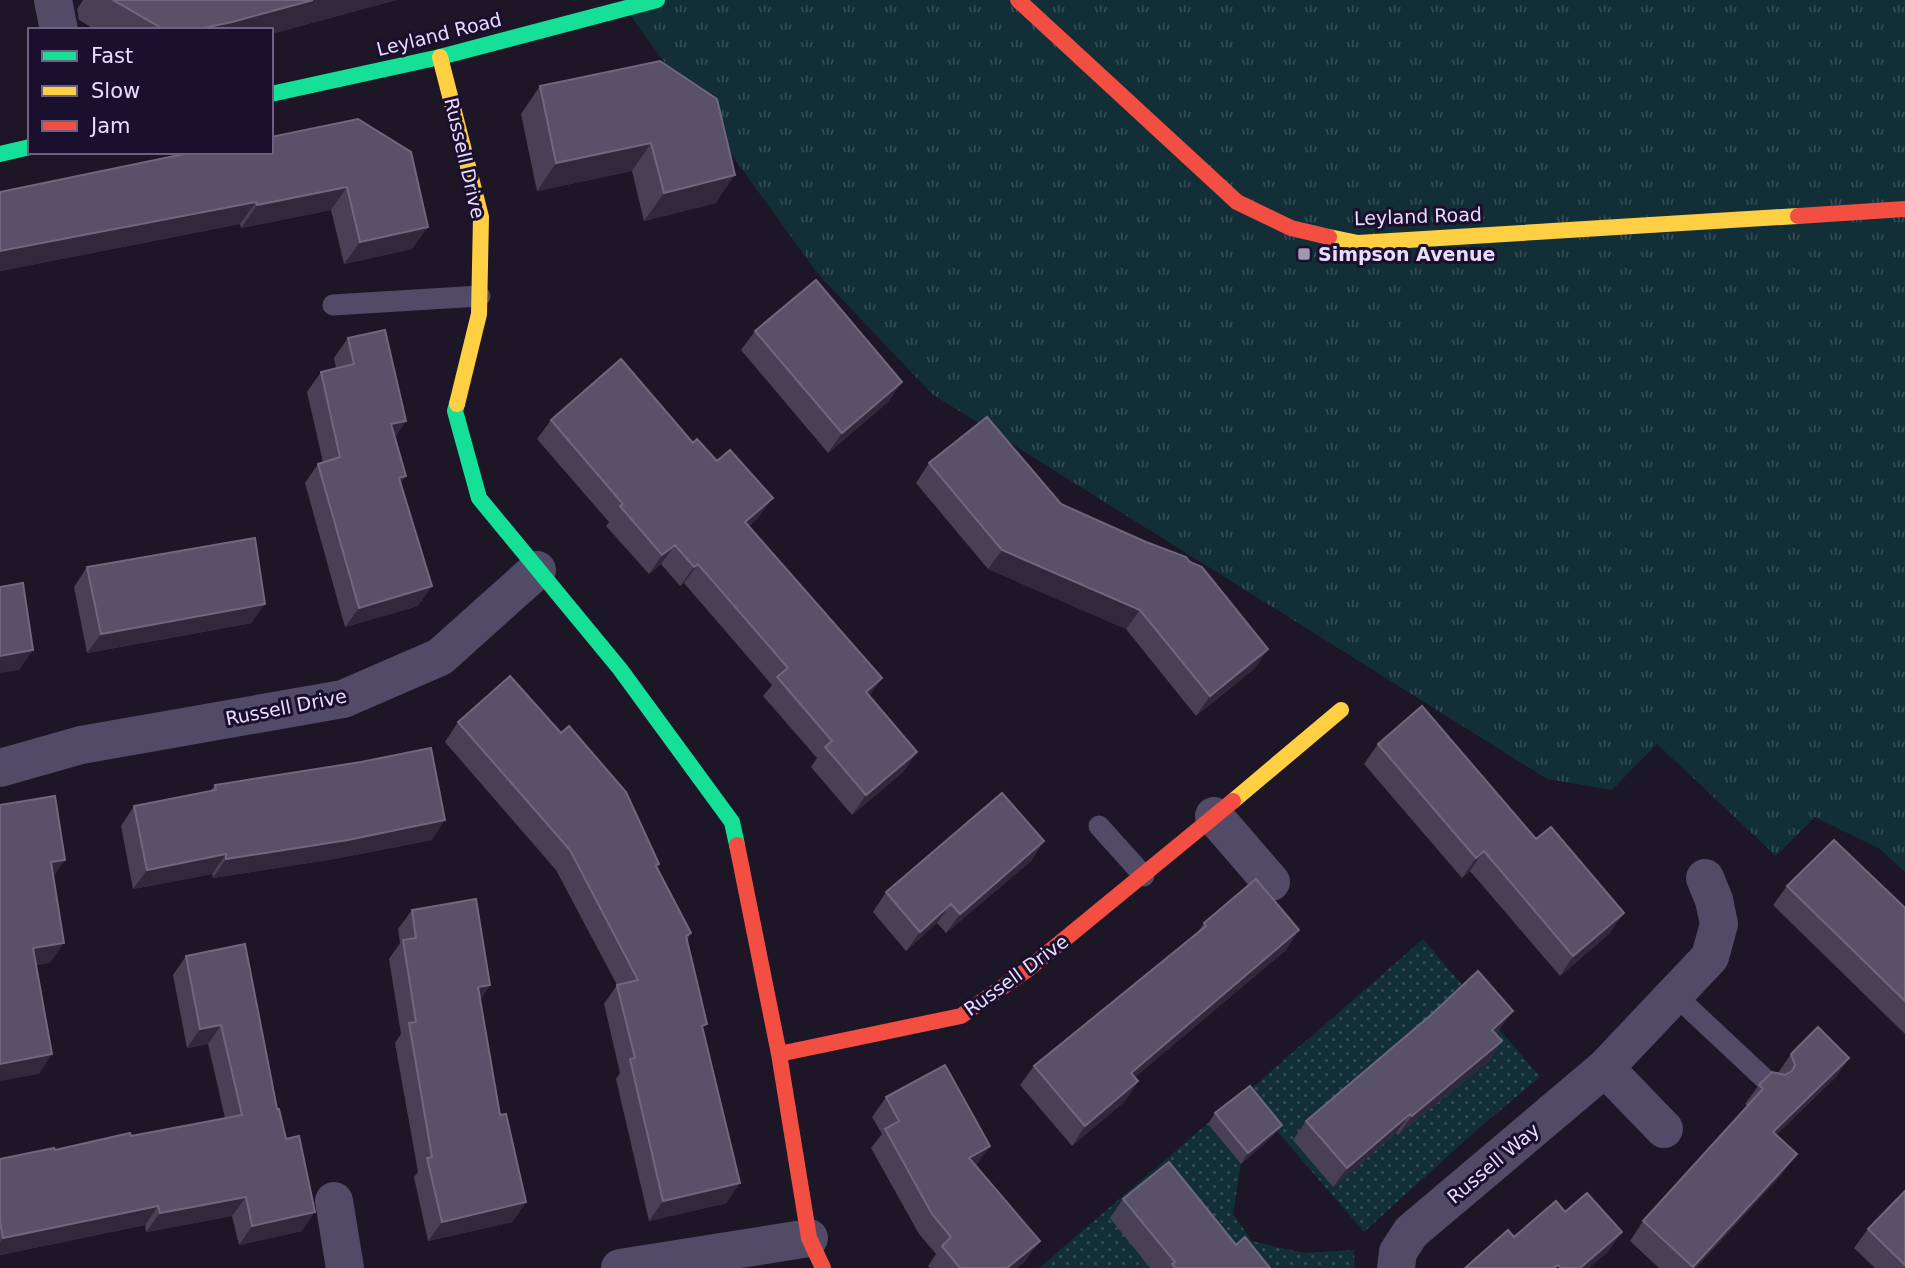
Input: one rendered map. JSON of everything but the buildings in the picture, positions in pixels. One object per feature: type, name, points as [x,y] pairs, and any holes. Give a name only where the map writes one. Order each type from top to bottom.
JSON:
[{"type":"street","points":[[53,0],[59,28]]},
{"type":"street","name":"Leyland Road","points":[[273,94],[440,57],[657,0]]},
{"type":"street","name":"Leyland Road","points":[[1018,0],[1237,202],[1291,228],[1359,243],[1905,209]]},
{"type":"street","name":"Russell Drive","points":[[440,57],[481,217],[479,314],[455,411],[479,498],[620,669],[732,822],[816,1253],[620,1268]]},
{"type":"street","points":[[0,153],[28,147]]},
{"type":"street","name":"Russell Drive","points":[[0,768],[81,745],[343,699],[440,657],[537,570]]},
{"type":"street","name":"Russell Drive","points":[[779,1054],[961,1016],[1027,970],[1144,876],[1341,710]]},
{"type":"street","points":[[1214,816],[1271,881]]},
{"type":"street","name":"Russell Way","points":[[1396,1268],[1398,1252],[1411,1232],[1605,1068],[1710,957],[1718,924],[1714,900],[1705,878]]},
{"type":"street","points":[[1605,1068],[1664,1129]]},
{"type":"street","points":[[334,1201],[345,1268]]},
{"type":"lane","points":[[333,305],[480,296]]},
{"type":"lane","points":[[468,357],[492,360]]},
{"type":"lane","points":[[1099,826],[1144,876]]},
{"type":"lane","points":[[1675,994],[1768,1082]]},
{"type":"green space","points":[[657,0],[1905,0],[1905,872],[1880,849],[1815,817],[1776,856],[1657,744],[1612,790],[1547,779],[932,394],[818,274],[625,8]]},
{"type":"green space","points":[[1423,939],[1540,1077],[1364,1232],[1245,1094]]},
{"type":"green space","points":[[1208,1123],[1241,1164],[1233,1214],[1252,1241],[1304,1253],[1354,1250],[1355,1268],[1039,1268]]},
{"type":"traffic: fast","points":[[273,94],[440,57],[657,0]]},
{"type":"traffic: fast","points":[[0,154],[28,147]]},
{"type":"traffic: fast","points":[[457,404],[455,411],[479,498],[620,669],[732,822],[737,845]]},
{"type":"traffic: slow","points":[[440,57],[481,217],[479,314],[457,404]]},
{"type":"traffic: slow","points":[[1329,237],[1358,243],[1798,216]]},
{"type":"traffic: slow","points":[[1233,801],[1341,710]]},
{"type":"traffic: jam","points":[[1018,0],[1237,202],[1291,228],[1329,237]]},
{"type":"traffic: jam","points":[[1798,216],[1905,209]]},
{"type":"traffic: jam","points":[[779,1054],[961,1016],[1027,970],[1233,801]]},
{"type":"traffic: jam","points":[[737,845],[779,1054],[809,1238],[823,1268]]},
{"type":"place","name":"Simpson Avenue","points":[[1304,254]]}]
